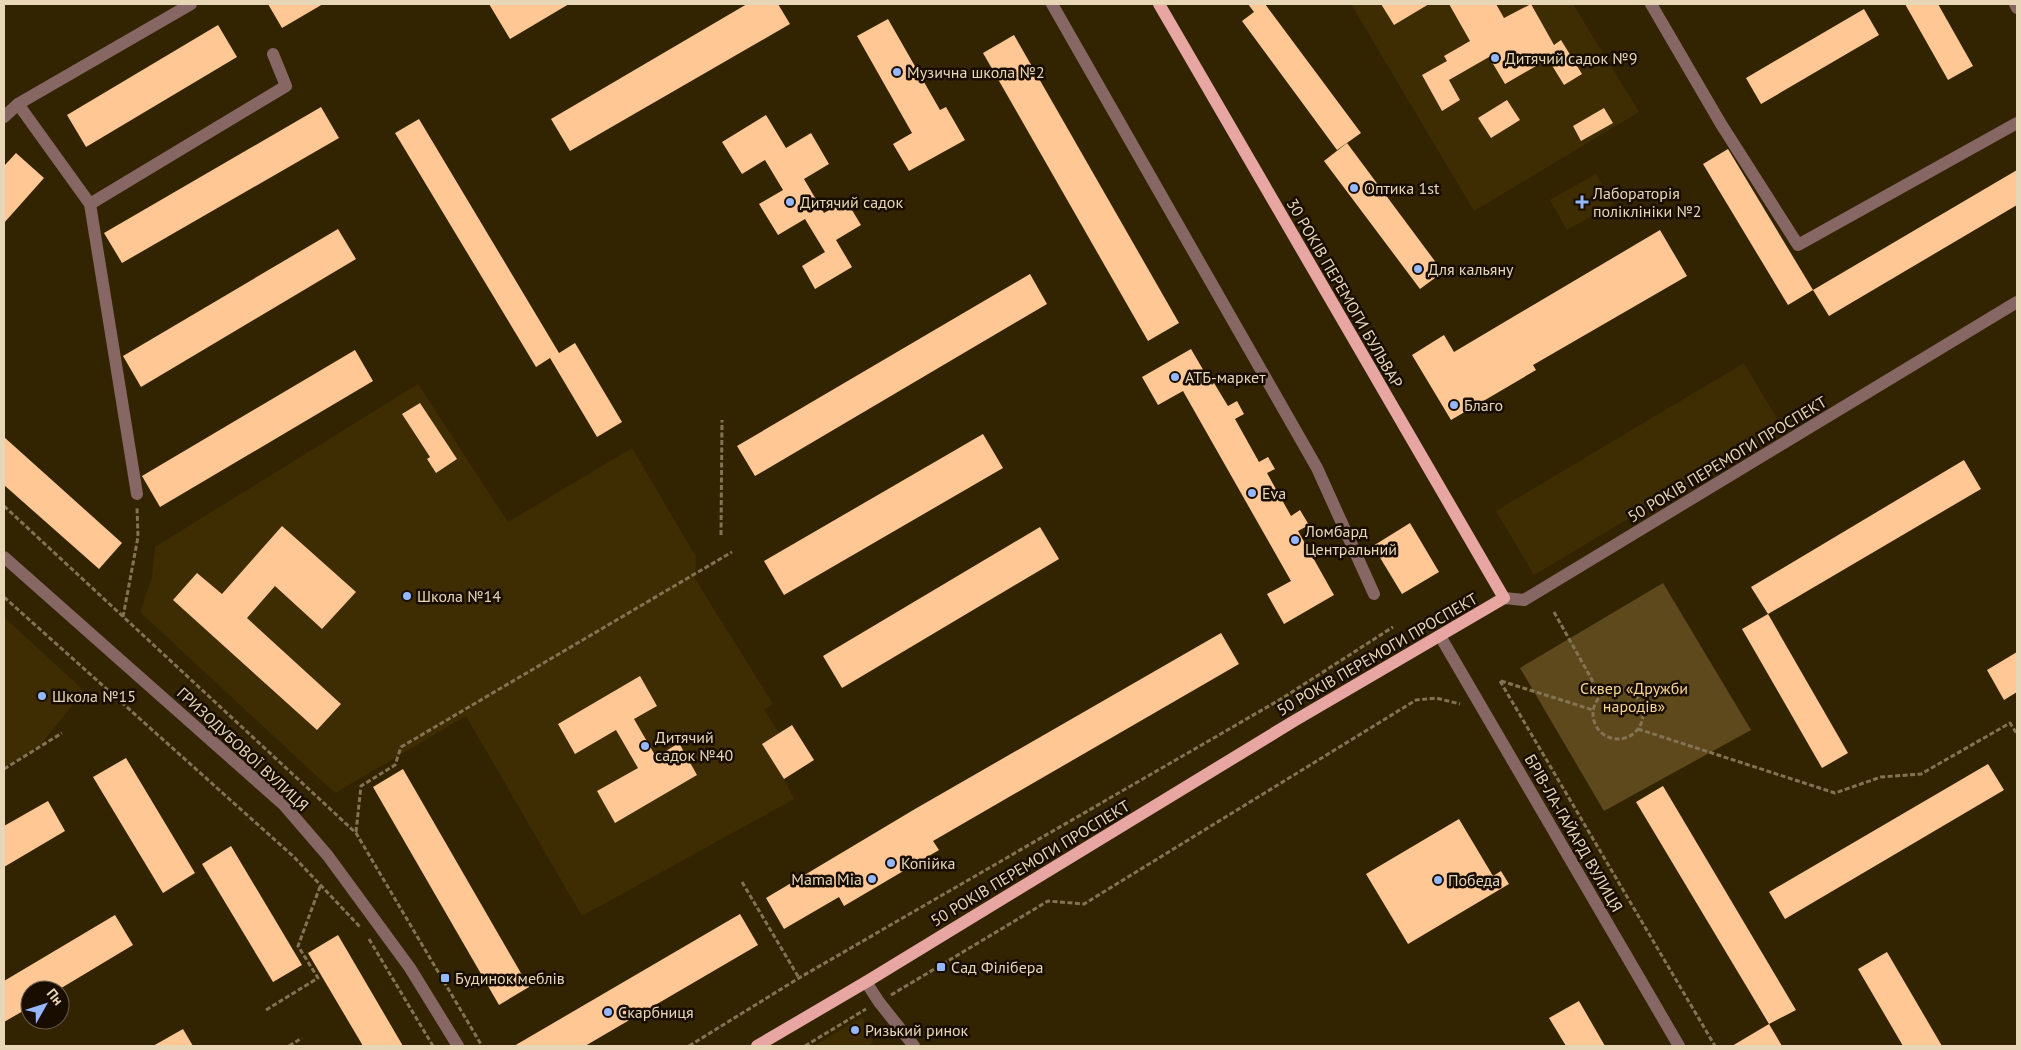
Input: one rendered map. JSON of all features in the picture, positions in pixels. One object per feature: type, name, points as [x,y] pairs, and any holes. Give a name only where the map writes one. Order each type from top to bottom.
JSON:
[{"type":"main road","name":"30 РОКІВ ПЕРЕМОГИ БУЛЬВАР","points":[[1159,4],[1504,598]]},
{"type":"main road","name":"50 РОКІВ ПЕРЕМОГИ ПРОСПЕКТ","points":[[757,1046],[866,982],[1285,726],[1504,598]]},
{"type":"street","points":[[4,117],[18,104],[191,4]]},
{"type":"street","points":[[1052,4],[1317,468],[1374,594]]},
{"type":"street","points":[[1651,4],[1721,124],[1798,244],[2017,123]]},
{"type":"street","points":[[2015,4],[2017,8]]},
{"type":"street","points":[[90,204],[286,86],[273,54]]},
{"type":"street","points":[[18,104],[90,204],[137,494]]},
{"type":"street","name":"50 РОКІВ ПЕРЕМОГИ ПРОСПЕКТ","points":[[1504,598],[1524,600],[2017,302]]},
{"type":"street","name":"ГРИЗОДУБОВОЇ ВУЛИЦЯ","points":[[4,557],[284,805],[328,856],[410,968],[458,1046]]},
{"type":"street","name":"БРІВ-ЛА-ГАЙАРД ВУЛИЦЯ","points":[[1440,636],[1679,1046]]},
{"type":"street","points":[[866,982],[879,1002],[914,1046]]},
{"type":"path","points":[[722,420],[722,535]]},
{"type":"path","points":[[124,617],[138,537],[137,494]]},
{"type":"path","points":[[4,506],[356,833],[482,1046]]},
{"type":"path","points":[[356,833],[360,786],[395,765],[401,746],[732,552]]},
{"type":"path","points":[[4,597],[294,857],[321,884],[365,932],[433,1046]]},
{"type":"path","points":[[1554,612],[1601,696]]},
{"type":"path","points":[[690,1046],[799,978],[1281,699],[1393,628]]},
{"type":"path","points":[[1593,710],[1500,681],[1715,1046]]},
{"type":"path","points":[[1616,689],[1624,690],[1638,698],[1643,714],[1638,729],[1624,738],[1616,739],[1608,737],[1601,732],[1596,726],[1593,710],[1601,696],[1608,691],[1616,689]]},
{"type":"path","points":[[805,1046],[1048,901],[1084,904],[1416,700],[1436,698],[1460,704]]},
{"type":"path","points":[[1638,729],[1835,793],[1881,777],[1921,774],[2010,723],[2017,734]]},
{"type":"path","points":[[4,770],[62,733]]},
{"type":"path","points":[[742,882],[799,978]]},
{"type":"path","points":[[266,1010],[318,978],[298,946],[321,884]]},
{"type":"path","points":[[289,1046],[302,1038]]},
{"type":"shaded area","name":"Дитячий садок №9","points":[[1351,4],[1573,4],[1639,112],[1474,211]]},
{"type":"shaded area","name":"Лабораторія поліклініки №2","points":[[1596,174],[1613,204],[1567,230],[1550,200]]},
{"type":"shaded area","points":[[1744,363],[1782,427],[1534,575],[1496,511]]},
{"type":"shaded area","name":"Школа №14","points":[[418,384],[508,522],[632,448],[696,557],[695,579],[773,704],[764,710],[779,733],[792,725],[814,760],[784,779],[794,799],[582,916],[466,716],[335,793],[140,612],[152,577],[155,547]]},
{"type":"shaded area","name":"Школа №15","points":[[4,617],[84,691],[41,744],[4,767]]},
{"type":"shaded area","name":"Ризький ринок","points":[[862,1017],[873,1043],[868,1046],[814,1046]]},
{"type":"green space","name":"Сквер «Дружби народів»","points":[[1663,583],[1751,730],[1604,811],[1520,668]]},
{"type":"building","points":[[268,4],[323,4],[282,28]]},
{"type":"building","points":[[489,4],[569,4],[510,39]]},
{"type":"building","points":[[747,4],[778,4],[790,24],[570,151],[551,119]]},
{"type":"building","points":[[1248,4],[1265,4],[1361,133],[1337,150],[1242,21],[1254,12]]},
{"type":"building","points":[[1381,4],[1429,4],[1394,25]]},
{"type":"building","points":[[1449,4],[1496,4],[1504,18],[1531,4],[1554,45],[1561,40],[1582,74],[1564,85],[1548,59],[1505,84],[1489,57],[1449,80],[1460,100],[1442,111],[1422,75],[1447,61],[1444,56],[1470,41]]},
{"type":"building","points":[[1905,4],[1938,4],[1973,66],[1948,80]]},
{"type":"building","points":[[1864,9],[1879,35],[1761,104],[1746,78]]},
{"type":"building","name":"Музична школа №2","points":[[888,19],[940,110],[946,107],[965,140],[909,171],[893,144],[912,133],[857,36]]},
{"type":"building","points":[[218,25],[237,57],[86,147],[67,115]]},
{"type":"building","points":[[1014,35],[1179,323],[1148,341],[983,53]]},
{"type":"building","points":[[1507,100],[1520,120],[1491,138],[1478,118]]},
{"type":"building","points":[[321,107],[339,138],[122,263],[104,233]]},
{"type":"building","points":[[1604,108],[1613,123],[1581,141],[1573,126]]},
{"type":"building","name":"Дитячий садок","points":[[766,115],[786,148],[811,133],[829,164],[804,179],[824,213],[846,200],[861,225],[836,240],[852,267],[815,289],[802,266],[825,252],[805,219],[778,235],[759,204],[783,190],[765,160],[742,174],[722,142]]},
{"type":"building","points":[[419,119],[559,353],[575,343],[622,422],[597,437],[550,358],[536,367],[395,133]]},
{"type":"building","points":[[1347,143],[1443,272],[1420,289],[1324,161]]},
{"type":"building","points":[[1728,149],[1813,290],[1788,305],[1703,164]]},
{"type":"building","points":[[16,153],[44,178],[4,223],[4,166]]},
{"type":"building","points":[[2017,170],[2017,205],[1829,316],[1813,290]]},
{"type":"building","points":[[338,229],[356,259],[141,387],[123,356]]},
{"type":"building","points":[[1660,230],[1687,276],[1533,365],[1536,370],[1451,420],[1412,355],[1444,335],[1454,352]]},
{"type":"building","points":[[1030,274],[1047,304],[755,476],[737,446]]},
{"type":"building","points":[[1191,349],[1212,385],[1214,383],[1228,406],[1237,401],[1244,414],[1235,419],[1259,462],[1268,457],[1275,469],[1267,473],[1291,516],[1300,510],[1309,525],[1298,531],[1334,595],[1284,624],[1267,594],[1291,581],[1183,391],[1158,405],[1142,377]]},
{"type":"building","points":[[355,350],[373,381],[160,507],[142,476]]},
{"type":"building","points":[[420,403],[457,459],[436,473],[427,459],[430,457],[402,414]]},
{"type":"building","points":[[983,434],[1003,468],[784,595],[764,561]]},
{"type":"building","points":[[4,437],[122,543],[99,569],[4,485]]},
{"type":"building","points":[[1964,460],[1981,489],[1768,614],[1751,587]]},
{"type":"building","points":[[1410,523],[1439,572],[1402,594],[1373,546]]},
{"type":"building","points":[[282,526],[356,592],[322,629],[275,586],[247,618],[341,704],[317,730],[173,600],[197,573],[222,594]]},
{"type":"building","points":[[1040,527],[1059,559],[842,688],[823,656]]},
{"type":"building","points":[[1768,614],[1848,753],[1822,768],[1742,629]]},
{"type":"building","points":[[1221,633],[1239,664],[933,841],[939,850],[844,906],[839,897],[784,929],[766,898],[915,809]]},
{"type":"building","points":[[2017,652],[2017,692],[2004,700],[1987,670]]},
{"type":"building","points":[[640,676],[657,706],[634,719],[656,757],[679,743],[697,775],[615,823],[597,791],[638,768],[616,730],[575,754],[558,724]]},
{"type":"building","points":[[792,725],[814,760],[784,779],[762,744]]},
{"type":"building","points":[[126,758],[195,873],[163,893],[93,777]]},
{"type":"building","points":[[1988,764],[2004,790],[1785,919],[1769,892]]},
{"type":"building","points":[[403,769],[529,987],[499,1005],[373,787]]},
{"type":"building","points":[[1663,786],[1796,1010],[1769,1024],[1636,802]]},
{"type":"building","points":[[48,801],[65,831],[4,867],[4,826]]},
{"type":"building","name":"Победа","points":[[1459,819],[1493,876],[1501,871],[1509,884],[1408,944],[1366,874]]},
{"type":"building","points":[[231,846],[302,965],[273,982],[202,864]]},
{"type":"building","points":[[740,914],[758,945],[585,1046],[514,1046]]},
{"type":"building","points":[[115,915],[133,945],[70,983],[70,980],[20,980],[20,1013],[4,1022],[4,981]]},
{"type":"building","points":[[338,935],[403,1046],[363,1046],[308,953]]},
{"type":"building","points":[[1887,952],[1942,1046],[1903,1046],[1858,969]]},
{"type":"building","points":[[1579,1001],[1605,1046],[1566,1046],[1549,1018]]},
{"type":"building","points":[[1769,1024],[1782,1046],[1732,1046]]},
{"type":"building","points":[[183,1029],[193,1046],[153,1046]]},
{"type":"place","name":"Дитячий садок №9","points":[[1495,58]]},
{"type":"place","name":"Музична школа №2","points":[[897,72]]},
{"type":"place","name":"Оптика 1st","points":[[1354,188]]},
{"type":"place","name":"Дитячий садок","points":[[790,202]]},
{"type":"place","name":"Лабораторія поліклініки №2","points":[[1582,202]]},
{"type":"place","name":"Для кальяну","points":[[1418,269]]},
{"type":"place","name":"АТБ-маркет","points":[[1175,377]]},
{"type":"place","name":"Благо","points":[[1454,405]]},
{"type":"place","name":"Eva","points":[[1252,493]]},
{"type":"place","name":"Ломбард Центральний","points":[[1295,540]]},
{"type":"place","name":"Школа №14","points":[[407,596]]},
{"type":"place","name":"Школа №15","points":[[42,696]]},
{"type":"place","name":"Дитячий садок №40","points":[[645,746]]},
{"type":"place","name":"Копійка","points":[[891,863]]},
{"type":"place","name":"Mama Mia","points":[[872,879]]},
{"type":"place","name":"Победа","points":[[1438,880]]},
{"type":"place","name":"Сад Філібера","points":[[941,967]]},
{"type":"place","name":"Будинок меблів","points":[[445,978]]},
{"type":"place","name":"Скарбниця","points":[[608,1012]]},
{"type":"place","name":"Ризький ринок","points":[[855,1030]]}]
